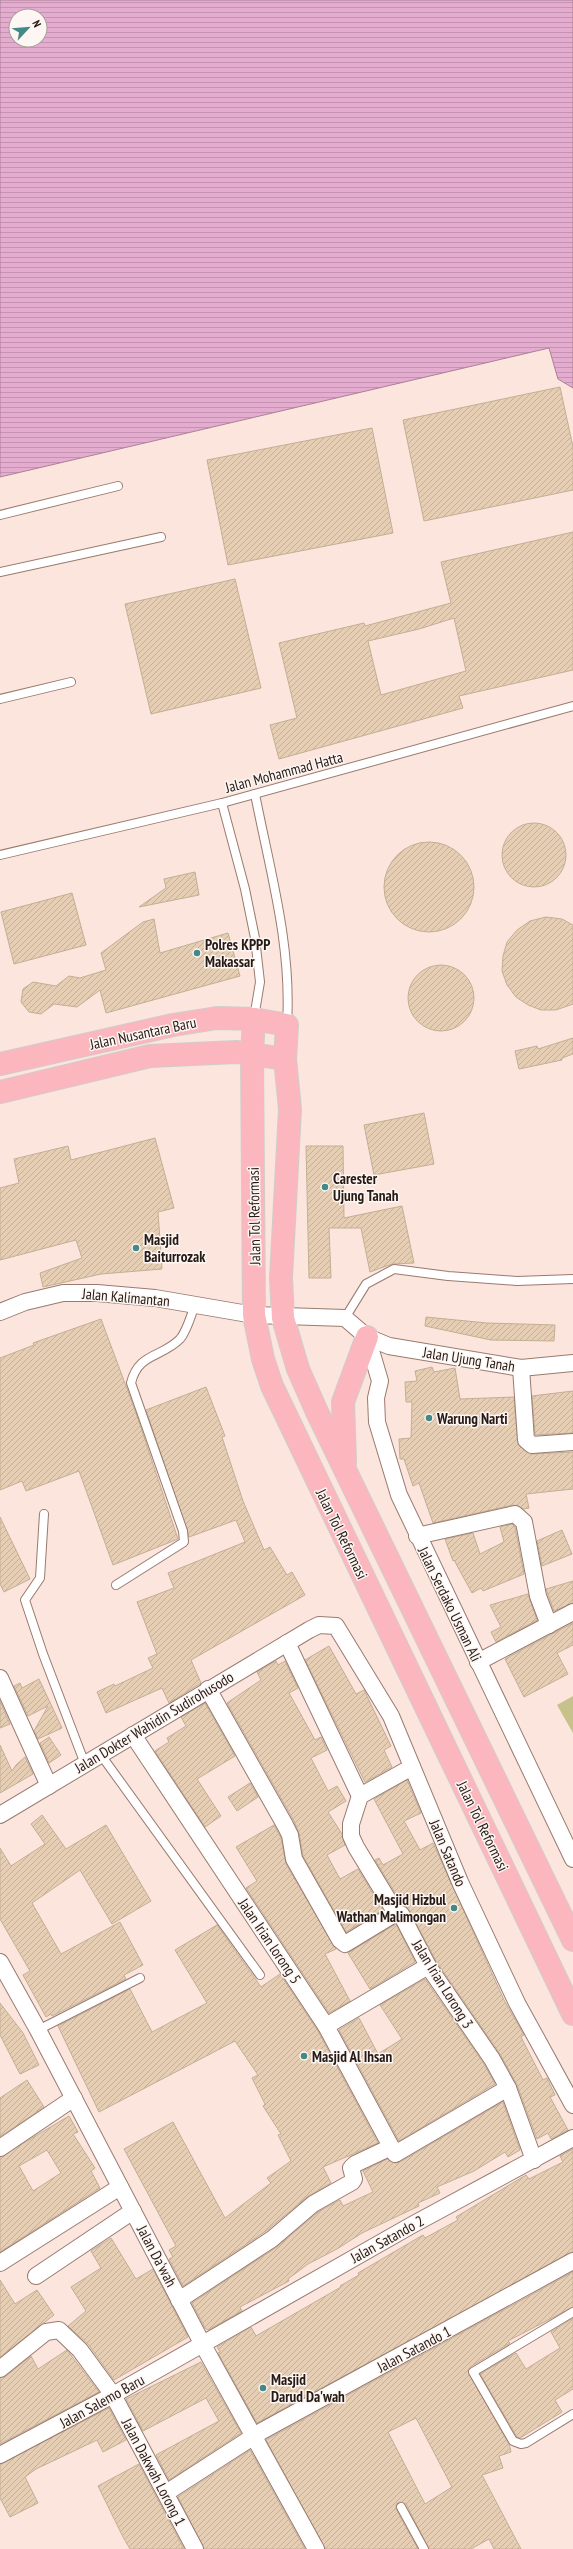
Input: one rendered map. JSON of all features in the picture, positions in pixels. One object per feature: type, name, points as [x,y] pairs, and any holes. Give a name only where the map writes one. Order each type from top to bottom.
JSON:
[{"type":"highway","name":"Jalan Nusantara Baru","points":[[0,1064],[173,1025],[217,1018],[254,1019],[287,1025]]},
{"type":"highway","name":"Jalan Tol Reformasi","points":[[254,1019],[252,1054],[254,1316],[262,1359],[272,1386],[573,2014]]},
{"type":"highway","name":"Jalan Tol Reformasi","points":[[287,1025],[285,1058],[290,1108],[281,1278],[283,1318],[298,1369],[573,1940]]},
{"type":"highway","name":"Jalan Nusantara Baru","points":[[0,1092],[150,1056],[222,1051],[285,1058]]},
{"type":"highway","points":[[346,1471],[343,1402],[367,1337]]},
{"type":"street","name":"Jalan Kalimantan","points":[[0,1312],[25,1302],[63,1293],[97,1293],[155,1298],[254,1316],[283,1318],[344,1318]]},
{"type":"street","name":"Jalan Ujung Tanah","points":[[344,1318],[367,1337],[389,1346],[521,1368],[573,1363]]},
{"type":"street","name":"Jalan Serdako Usman Ali","points":[[367,1337],[380,1381],[376,1398],[377,1422],[380,1437],[399,1495],[417,1536],[573,1859]]},
{"type":"street","points":[[521,1368],[526,1440],[532,1445],[573,1442]]},
{"type":"street","points":[[417,1536],[518,1515],[524,1522],[538,1596],[549,1625]]},
{"type":"street","points":[[478,1662],[573,1612]]},
{"type":"street","name":"Jalan Satando","points":[[309,1630],[319,1625],[336,1626],[344,1635],[390,1716],[460,1882],[517,2003],[573,2106]]},
{"type":"street","name":"Jalan Dokter Wahidin Sudirohusodo","points":[[0,1815],[208,1689],[309,1630]]},
{"type":"street","points":[[287,1643],[360,1796]]},
{"type":"street","points":[[0,1678],[49,1786]]},
{"type":"street","points":[[208,1689],[285,1825],[290,1835],[294,1859],[340,1940],[345,1944],[396,1913],[356,1847],[351,1836],[351,1824],[360,1796],[412,1767]]},
{"type":"street","name":"Jalan Irian lorong 5","points":[[133,1735],[326,2026],[393,2150]]},
{"type":"street","name":"Jalan Irian Lorong 3","points":[[396,1913],[401,1914],[428,1966],[492,2060],[508,2088],[534,2160]]},
{"type":"street","name":"Jalan Da'wah","points":[[0,1962],[38,2030],[203,2345],[255,2435],[316,2549]]},
{"type":"street","points":[[326,2026],[428,1966]]},
{"type":"street","points":[[180,2300],[272,2239],[313,2204],[352,2182],[354,2179],[351,2168],[356,2164],[393,2150],[508,2088]]},
{"type":"street","points":[[0,2148],[74,2098]]},
{"type":"street","name":"Jalan Satando 2","points":[[203,2345],[412,2225],[573,2138]]},
{"type":"street","points":[[0,2263],[120,2187]]},
{"type":"street","points":[[36,2276],[133,2211]]},
{"type":"street","name":"Jalan Satando 1","points":[[166,2493],[255,2435],[573,2261]]},
{"type":"street","name":"Jalan Dakwah Lorong 1","points":[[0,2369],[46,2332],[59,2330],[80,2350],[113,2396],[195,2549]]},
{"type":"street","name":"Jalan Salemo Baru","points":[[0,2455],[113,2396],[203,2345]]},
{"type":"lane","points":[[0,515],[118,486]]},
{"type":"lane","points":[[0,572],[161,537]]},
{"type":"lane","points":[[0,699],[71,682]]},
{"type":"lane","name":"Jalan Mohammad Hatta","points":[[0,855],[222,804],[573,706]]},
{"type":"lane","points":[[255,794],[284,933],[289,992],[287,1025]]},
{"type":"lane","points":[[222,804],[245,889],[255,938],[260,982],[254,1019]]},
{"type":"lane","points":[[344,1318],[366,1284],[394,1269],[448,1276],[517,1281],[573,1279]]},
{"type":"lane","points":[[116,1586],[184,1542],[183,1531],[131,1383],[134,1371],[143,1360],[171,1347],[182,1338],[195,1305]]},
{"type":"lane","points":[[44,1514],[40,1578],[25,1600],[43,1654],[86,1764]]},
{"type":"lane","points":[[101,1754],[260,1975]]},
{"type":"lane","points":[[38,2030],[140,1978]]},
{"type":"lane","points":[[573,2312],[472,2372],[513,2441],[517,2444],[526,2443],[573,2414]]},
{"type":"lane","points":[[401,2507],[424,2549]]},
{"type":"shaded area","points":[[0,0],[573,0],[573,388],[558,379],[549,348],[0,477]]},
{"type":"shaded area","points":[[573,1696],[573,1733],[557,1705]]},
{"type":"building","points":[[560,387],[573,447],[573,490],[424,521],[403,420]]},
{"type":"building","points":[[372,428],[393,533],[228,565],[207,460]]},
{"type":"building","points":[[573,532],[573,670],[459,696],[463,708],[279,759],[270,725],[297,718],[279,643],[364,623],[365,626],[451,603],[441,562]],"holes":[[[454,618],[466,671],[381,695],[368,641],[419,629]]]},
{"type":"building","points":[[235,579],[261,688],[151,714],[125,604]]},
{"type":"building","points":[[528,823],[540,823],[557,832],[564,843],[566,855],[564,867],[557,878],[540,887],[528,887],[516,882],[507,873],[502,861],[502,849],[507,837],[516,828]]},
{"type":"building","points":[[429,842],[446,845],[461,855],[471,870],[474,887],[471,904],[461,919],[446,929],[429,932],[412,929],[397,919],[387,904],[384,887],[387,870],[397,855],[412,845]]},
{"type":"building","points":[[195,872],[199,895],[139,907],[166,888],[164,879]]},
{"type":"building","points":[[72,893],[86,945],[14,964],[1,912]]},
{"type":"building","points":[[546,917],[562,919],[573,925],[573,1004],[556,1010],[541,1010],[528,1005],[516,997],[507,985],[502,971],[503,956],[507,942],[517,930],[530,921]]},
{"type":"building","name":"Polres KPPP Makassar","points":[[154,919],[160,953],[228,933],[240,976],[106,1013],[100,990],[77,1007],[54,1004],[41,1014],[29,1012],[21,1002],[23,989],[33,982],[56,986],[69,976],[80,978],[106,970],[101,953],[143,922]]},
{"type":"building","points":[[441,965],[454,968],[464,975],[471,985],[474,998],[471,1011],[464,1021],[454,1028],[441,1031],[428,1028],[418,1021],[411,1011],[408,998],[411,985],[418,975],[428,968]]},
{"type":"building","points":[[573,1038],[573,1054],[562,1058],[562,1060],[519,1069],[515,1051],[537,1046],[538,1049]]},
{"type":"building","points":[[424,1113],[434,1164],[374,1175],[364,1125]]},
{"type":"building","points":[[155,1138],[174,1208],[158,1212],[162,1269],[101,1274],[43,1287],[40,1273],[82,1258],[76,1240],[0,1260],[0,1188],[19,1183],[14,1159],[68,1146],[71,1160]]},
{"type":"building","name":"Carester Ujung Tanah","points":[[306,1146],[343,1146],[344,1218],[402,1206],[414,1263],[392,1264],[370,1272],[361,1228],[329,1228],[331,1278],[309,1278]]},
{"type":"building","points":[[426,1317],[487,1323],[555,1325],[554,1341],[491,1340],[425,1326]]},
{"type":"building","points":[[101,1319],[136,1413],[178,1539],[113,1565],[79,1471],[26,1491],[22,1481],[0,1490],[0,1358],[34,1345],[33,1343]]},
{"type":"building","points":[[432,1367],[434,1372],[455,1368],[460,1399],[514,1397],[518,1445],[532,1454],[573,1452],[573,1489],[526,1494],[529,1508],[524,1509],[513,1505],[433,1523],[419,1483],[413,1486],[404,1459],[400,1459],[399,1439],[411,1438],[412,1402],[406,1402],[405,1382],[417,1381],[415,1371]]},
{"type":"building","points":[[206,1387],[225,1436],[222,1437],[243,1501],[264,1550],[270,1547],[287,1575],[292,1572],[305,1595],[191,1660],[201,1683],[169,1703],[162,1688],[106,1713],[97,1692],[114,1684],[115,1686],[153,1668],[148,1658],[157,1654],[137,1602],[174,1588],[168,1573],[245,1542],[236,1520],[189,1537],[146,1410]]},
{"type":"building","points":[[573,1391],[573,1433],[535,1435],[532,1396]]},
{"type":"building","points":[[0,1517],[30,1579],[4,1592],[0,1584]]},
{"type":"building","points":[[512,1524],[515,1527],[524,1574],[483,1591],[481,1588],[472,1593],[454,1560],[453,1561],[445,1539],[473,1533],[480,1554],[504,1542],[500,1527]]},
{"type":"building","points":[[562,1530],[572,1554],[542,1566],[537,1541]]},
{"type":"building","points":[[573,1581],[573,1603],[554,1611],[546,1589]]},
{"type":"building","points":[[528,1594],[537,1620],[496,1642],[491,1632],[501,1627],[490,1605]]},
{"type":"building","points":[[573,1623],[573,1645],[557,1653],[568,1674],[524,1697],[505,1659]]},
{"type":"building","points":[[329,1646],[356,1694],[364,1690],[391,1746],[384,1750],[392,1767],[365,1782],[305,1660]]},
{"type":"building","points":[[276,1661],[278,1665],[285,1661],[298,1688],[289,1693],[315,1740],[321,1737],[327,1750],[311,1758],[328,1791],[337,1786],[346,1801],[328,1812],[342,1834],[345,1845],[327,1855],[340,1879],[358,1869],[383,1910],[346,1932],[303,1856],[299,1833],[294,1821],[227,1703],[261,1680],[257,1672]]},
{"type":"building","points":[[39,1679],[62,1728],[38,1739],[34,1731],[48,1706],[28,1716],[14,1686],[20,1683],[22,1688]]},
{"type":"building","points":[[0,1701],[10,1724],[0,1728]]},
{"type":"building","points":[[205,1703],[235,1756],[197,1779],[221,1816],[205,1827],[155,1751],[169,1742],[167,1738],[186,1726],[181,1717]]},
{"type":"building","points":[[49,1737],[61,1755],[49,1763],[40,1743]]},
{"type":"building","points":[[0,1745],[12,1771],[25,1757],[33,1774],[0,1793]]},
{"type":"building","points":[[407,1780],[421,1813],[404,1821],[420,1850],[433,1843],[504,2000],[524,2035],[521,2037],[543,2080],[547,2078],[555,2095],[550,2097],[568,2130],[551,2139],[548,2133],[537,2139],[517,2085],[500,2054],[436,1961],[409,1910],[402,1904],[375,1860],[379,1858],[383,1865],[403,1854],[374,1799]]},
{"type":"building","points":[[250,1783],[258,1797],[237,1811],[228,1797]]},
{"type":"building","points":[[42,1815],[66,1849],[106,1825],[151,1901],[112,1924],[80,1870],[32,1903],[61,1954],[120,1922],[143,1965],[124,1975],[126,1979],[52,2016],[51,2014],[46,2017],[23,1975],[30,1971],[0,1919],[0,1848],[11,1866],[45,1844],[31,1824]]},
{"type":"building","points":[[274,1825],[281,1838],[286,1864],[336,1949],[325,1954],[350,2001],[329,2013],[246,1888],[257,1881],[236,1847]]},
{"type":"building","points":[[396,1924],[415,1962],[370,1989],[348,1953]]},
{"type":"building","points":[[217,1925],[261,1987],[280,1974],[318,2031],[378,2143],[323,2167],[331,2183],[307,2197],[266,2231],[183,2286],[169,2259],[173,2257],[169,2250],[176,2246],[124,2149],[173,2122],[225,2218],[271,2183],[267,2178],[291,2161],[278,2135],[281,2134],[263,2106],[265,2104],[252,2078],[258,2075],[235,2041],[99,2112],[58,2026],[130,1989],[152,2032],[207,2003],[175,1950]]},
{"type":"building","points":[[425,1979],[484,2064],[495,2084],[399,2141],[339,2030],[359,2018],[378,2054],[402,2039],[380,2005]]},
{"type":"building","points":[[0,2003],[23,2033],[39,2065],[20,2074],[0,2035]]},
{"type":"building","points":[[27,2080],[44,2107],[0,2137],[0,2098]]},
{"type":"building","points":[[503,2102],[520,2150],[508,2157],[505,2152],[474,2171],[437,2187],[440,2193],[418,2203],[419,2206],[362,2233],[337,2249],[308,2264],[288,2279],[289,2281],[240,2307],[242,2311],[208,2330],[205,2328],[192,2303],[277,2247],[318,2212],[340,2200],[343,2206],[373,2192],[363,2171],[387,2159],[395,2163],[400,2162]]},
{"type":"building","points":[[69,2116],[78,2132],[73,2134],[95,2168],[91,2171],[100,2188],[0,2252],[0,2157]],"holes":[[[47,2150],[61,2173],[33,2191],[19,2166]]]},
{"type":"building","points":[[573,2149],[573,2252],[257,2423],[218,2353],[220,2352],[217,2347],[251,2327],[256,2336],[341,2287],[340,2286],[359,2275],[358,2273],[423,2235],[425,2238],[458,2220],[456,2217],[526,2175],[529,2179],[563,2162],[560,2156]]},
{"type":"building","points":[[111,2238],[136,2279],[153,2269],[188,2337],[114,2380],[88,2344],[68,2326],[86,2311],[71,2287],[101,2268],[91,2251]]},
{"type":"building","points":[[573,2272],[573,2307],[508,2341],[510,2343],[470,2367],[468,2372],[509,2444],[511,2452],[499,2456],[503,2468],[482,2475],[521,2549],[494,2549],[489,2539],[471,2549],[429,2549],[406,2504],[401,2502],[396,2504],[396,2509],[418,2549],[325,2549],[266,2440]],"holes":[[[416,2418],[452,2487],[425,2504],[388,2432]]]},
{"type":"building","points":[[0,2280],[15,2304],[37,2290],[54,2315],[0,2357]]},
{"type":"building","points":[[573,2318],[573,2389],[555,2400],[562,2412],[520,2438],[517,2437],[480,2374],[516,2353],[526,2369],[560,2348],[551,2332]]},
{"type":"building","points":[[67,2350],[99,2392],[0,2444],[0,2378],[6,2376],[31,2356],[38,2369]]},
{"type":"building","points":[[201,2362],[241,2433],[169,2480],[156,2455],[219,2421],[206,2398],[143,2431],[126,2399]]},
{"type":"building","points":[[109,2408],[126,2440],[103,2452],[97,2440],[36,2469],[25,2477],[38,2503],[10,2517],[0,2498],[0,2464]]},
{"type":"building","points":[[250,2450],[305,2549],[204,2549],[178,2497]]},
{"type":"building","points":[[139,2464],[184,2549],[130,2549],[123,2537],[98,2486]]},
{"type":"place","name":"Polres KPPP Makassar","points":[[197,953]]},
{"type":"place","name":"Carester Ujung Tanah","points":[[325,1187]]},
{"type":"place","name":"Masjid Baiturrozak","points":[[136,1248]]},
{"type":"place","name":"Warung Narti","points":[[429,1418]]},
{"type":"place","name":"Masjid Hizbul Wathan Malimongan","points":[[454,1908]]},
{"type":"place","name":"Masjid Al Ihsan","points":[[304,2056]]},
{"type":"place","name":"Masjid Darud Da'wah","points":[[263,2388]]}]
